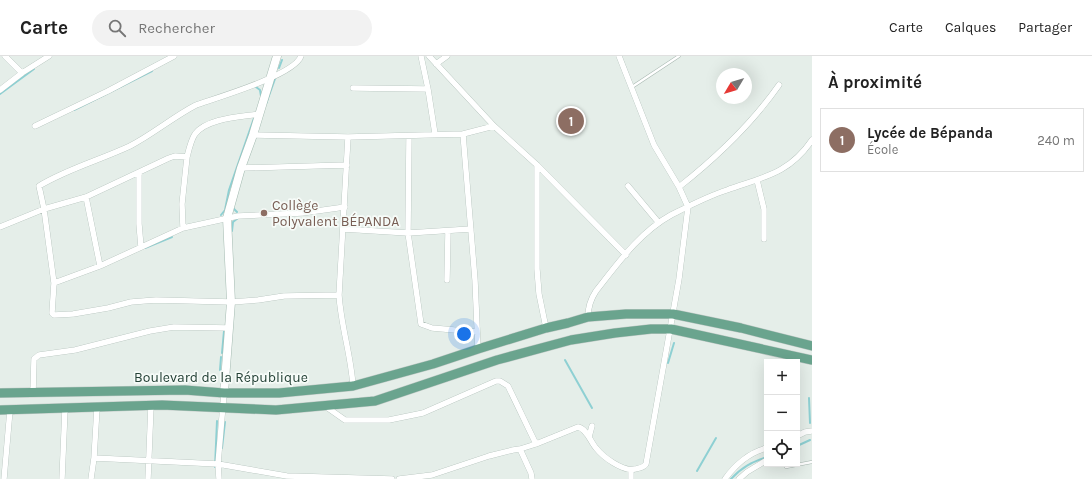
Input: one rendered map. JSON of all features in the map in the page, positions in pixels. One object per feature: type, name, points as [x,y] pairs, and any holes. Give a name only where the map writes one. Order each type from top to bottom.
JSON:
[{"type":"main road","name":"Boulevard de la République","points":[[0,393],[185,390],[224,393],[279,393],[353,386],[433,364],[478,348],[546,328],[588,317],[626,314],[673,314],[741,328],[812,346]]},
{"type":"main road","name":"Boulevard de la République","points":[[0,410],[162,405],[276,410],[375,401],[497,360],[571,340],[652,328],[671,329],[812,360]]},
{"type":"street","points":[[5,56],[22,73]]},
{"type":"street","points":[[0,90],[22,73],[49,56]]},
{"type":"street","points":[[35,126],[108,91],[174,56]]},
{"type":"street","points":[[219,479],[218,464],[224,408],[231,302],[227,218],[240,168],[253,135],[278,56]]},
{"type":"street","points":[[301,56],[293,66],[271,78],[196,105],[184,111],[161,128],[129,146],[38,187],[44,209],[54,283],[52,313],[54,315],[80,313],[131,302],[156,300],[231,302],[252,301],[284,296],[339,295]]},
{"type":"street","points":[[421,56],[435,134]]},
{"type":"street","points":[[428,56],[494,126],[537,165],[626,255]]},
{"type":"street","points":[[436,64],[447,56]]},
{"type":"street","points":[[399,479],[432,475],[489,456],[536,444],[578,427],[584,430],[596,449],[623,468],[631,470],[642,468],[646,464],[671,329],[688,207],[679,187],[654,145],[619,56]]},
{"type":"street","points":[[679,187],[714,158],[746,128],[779,85]]},
{"type":"street","points":[[353,88],[428,89]]},
{"type":"street","points":[[183,228],[182,204],[187,157],[194,135],[199,129],[220,120],[259,114]]},
{"type":"street","points":[[253,135],[348,137],[463,134],[494,126]]},
{"type":"street","points":[[463,134],[475,280],[478,348]]},
{"type":"street","points":[[409,136],[408,233],[418,312],[422,325],[449,330],[477,332]]},
{"type":"street","points":[[348,137],[339,295],[340,315],[352,368],[353,386]]},
{"type":"street","points":[[588,317],[588,307],[593,295],[640,239],[659,223],[688,207],[726,190],[776,173],[800,156],[812,140]]},
{"type":"street","points":[[0,227],[44,209],[86,197],[169,158],[175,156],[187,157]]},
{"type":"street","points":[[240,168],[347,165]]},
{"type":"street","points":[[537,165],[537,269],[539,294],[546,328]]},
{"type":"street","points":[[139,173],[140,247]]},
{"type":"street","points":[[757,180],[764,209],[764,239]]},
{"type":"street","points":[[628,186],[659,223]]},
{"type":"street","points":[[86,197],[100,266]]},
{"type":"street","points":[[54,283],[100,266],[183,228],[238,216],[302,213],[345,207]]},
{"type":"street","points":[[343,228],[408,233],[471,229]]},
{"type":"street","points":[[447,280],[448,231]]},
{"type":"street","points":[[33,393],[34,360],[39,355],[75,350],[150,331],[174,327],[229,328]]},
{"type":"street","points":[[324,406],[345,420],[389,420],[423,413],[496,381],[500,381],[508,386],[536,444]]},
{"type":"street","points":[[148,479],[151,406]]},
{"type":"street","points":[[62,479],[65,408]]},
{"type":"street","points":[[91,479],[94,458],[96,408]]},
{"type":"street","points":[[4,479],[10,410]]},
{"type":"street","points":[[589,437],[592,426]]},
{"type":"street","points":[[800,434],[812,431]]},
{"type":"street","points":[[520,449],[531,473],[532,479]]},
{"type":"street","points":[[725,479],[750,456],[764,449]]},
{"type":"street","points":[[94,458],[218,464],[287,476],[392,479]]},
{"type":"street","points":[[739,479],[747,472],[764,462]]},
{"type":"street","points":[[631,470],[631,479]]},
{"type":"lane","points":[[632,88],[679,56]]},
{"type":"lane","points":[[800,464],[812,462]]},
{"type":"waterway","points":[[279,68],[282,60]]},
{"type":"waterway","points":[[0,94],[34,69]]},
{"type":"waterway","points":[[74,110],[152,71]]},
{"type":"waterway","points":[[266,104],[276,76]]},
{"type":"waterway","points":[[256,87],[260,90],[261,96]]},
{"type":"waterway","points":[[221,215],[225,210],[229,190],[254,118]]},
{"type":"waterway","points":[[233,208],[237,212]]},
{"type":"waterway","points":[[232,231],[233,222],[238,218]]},
{"type":"waterway","points":[[145,248],[172,237]]},
{"type":"waterway","points":[[222,353],[224,331]]},
{"type":"waterway","points":[[668,363],[674,343]]},
{"type":"waterway","points":[[220,370],[221,357]]},
{"type":"waterway","points":[[565,360],[592,408]]},
{"type":"waterway","points":[[809,398],[810,423]]},
{"type":"waterway","points":[[215,467],[217,421]]},
{"type":"waterway","points":[[222,448],[225,422]]},
{"type":"waterway","points":[[697,471],[716,438]]},
{"type":"waterway","points":[[800,445],[810,440]]},
{"type":"waterway","points":[[731,479],[748,465],[764,458]]},
{"type":"place","name":"Lycée de Bépanda","points":[[571,121]]},
{"type":"place","name":"Collège Polyvalent BÉPANDA","points":[[264,213]]}]
